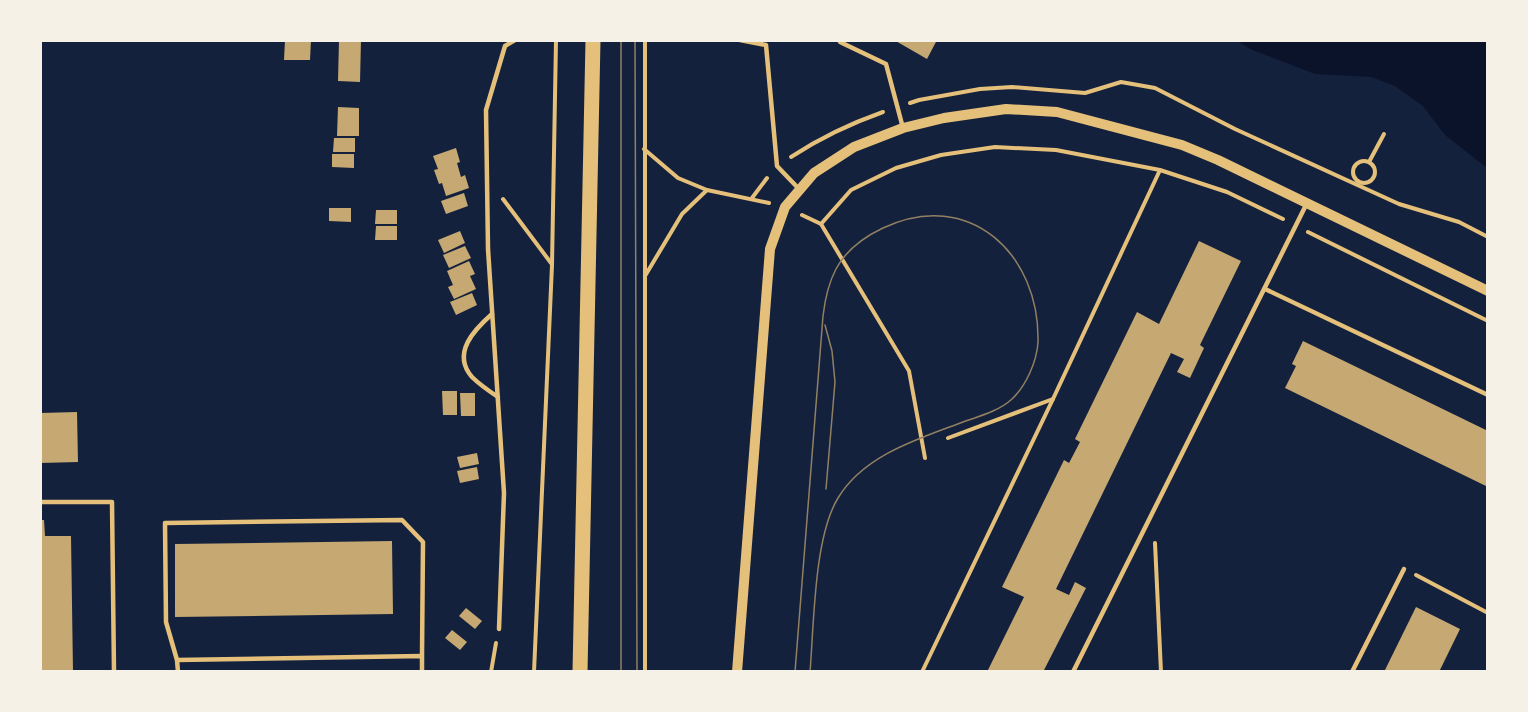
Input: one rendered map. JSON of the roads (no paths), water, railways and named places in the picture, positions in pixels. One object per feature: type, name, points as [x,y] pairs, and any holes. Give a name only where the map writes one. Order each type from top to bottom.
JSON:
[{"type":"main road","points":[[580,672],[594,40]]},
{"type":"street","points":[[737,672],[770,249],[785,207],[814,173],[854,147],[903,128],[944,118],[1006,109],[1056,112],[1182,146],[1223,162],[1488,291]]},
{"type":"lane","points":[[499,629],[504,493],[488,249],[486,110],[505,46],[515,40]]},
{"type":"lane","points":[[740,40],[766,45],[777,166],[800,189]]},
{"type":"lane","points":[[840,42],[886,64],[903,128]]},
{"type":"lane","points":[[1073,672],[1306,203]]},
{"type":"lane","points":[[1265,288],[1488,395]]},
{"type":"lane","points":[[492,314],[474,329],[465,346],[464,359],[471,376],[498,397]]},
{"type":"lane","points":[[40,502],[112,502],[114,672]]},
{"type":"lane","points":[[178,672],[177,660],[166,622],[165,523],[402,520],[423,542],[422,672]]},
{"type":"lane","points":[[1352,672],[1404,569]]},
{"type":"lane","points":[[177,660],[422,656]]},
{"type":"water","points":[[1238,41],[1487,41],[1487,168],[1445,135],[1423,106],[1395,86],[1371,77],[1315,74],[1250,49]]},
{"type":"tram line","points":[[621,40],[621,672]]},
{"type":"tram line","points":[[635,40],[637,672]]},
{"type":"tram line","points":[[795,672],[823,316],[831,280],[840,262],[850,250],[883,228],[914,218],[944,216],[970,223],[993,237],[1013,256],[1027,281],[1035,310],[1038,342],[1033,365],[1022,387],[1007,403],[989,413],[893,450],[862,470],[838,498],[824,535],[816,582],[810,672]]},
{"type":"tram line","points":[[825,325],[832,351],[835,382],[826,489]]}]
